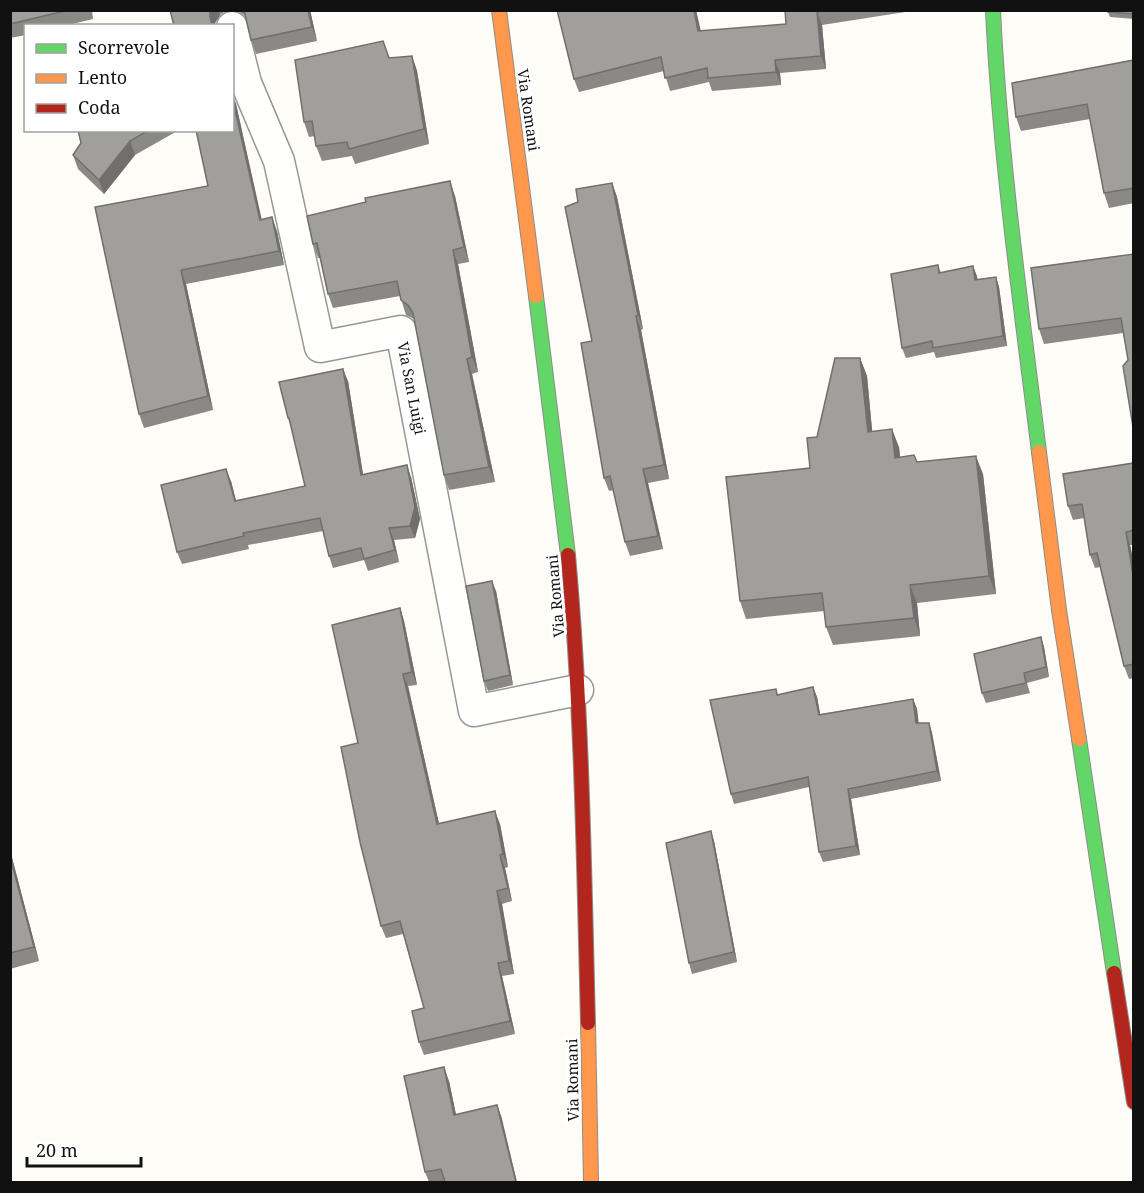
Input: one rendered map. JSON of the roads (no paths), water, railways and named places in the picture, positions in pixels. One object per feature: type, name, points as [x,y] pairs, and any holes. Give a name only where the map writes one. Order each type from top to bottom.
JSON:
[{"type":"street","name":"Via Romani","points":[[500,10],[567,538],[583,802],[591,1182]]},
{"type":"street","points":[[993,10],[996,70],[1014,253],[1059,610],[1134,1102]]},
{"type":"street","name":"Via San Luigi","points":[[234,34],[246,83],[279,161],[320,346],[401,331],[474,711],[578,690]]}]
